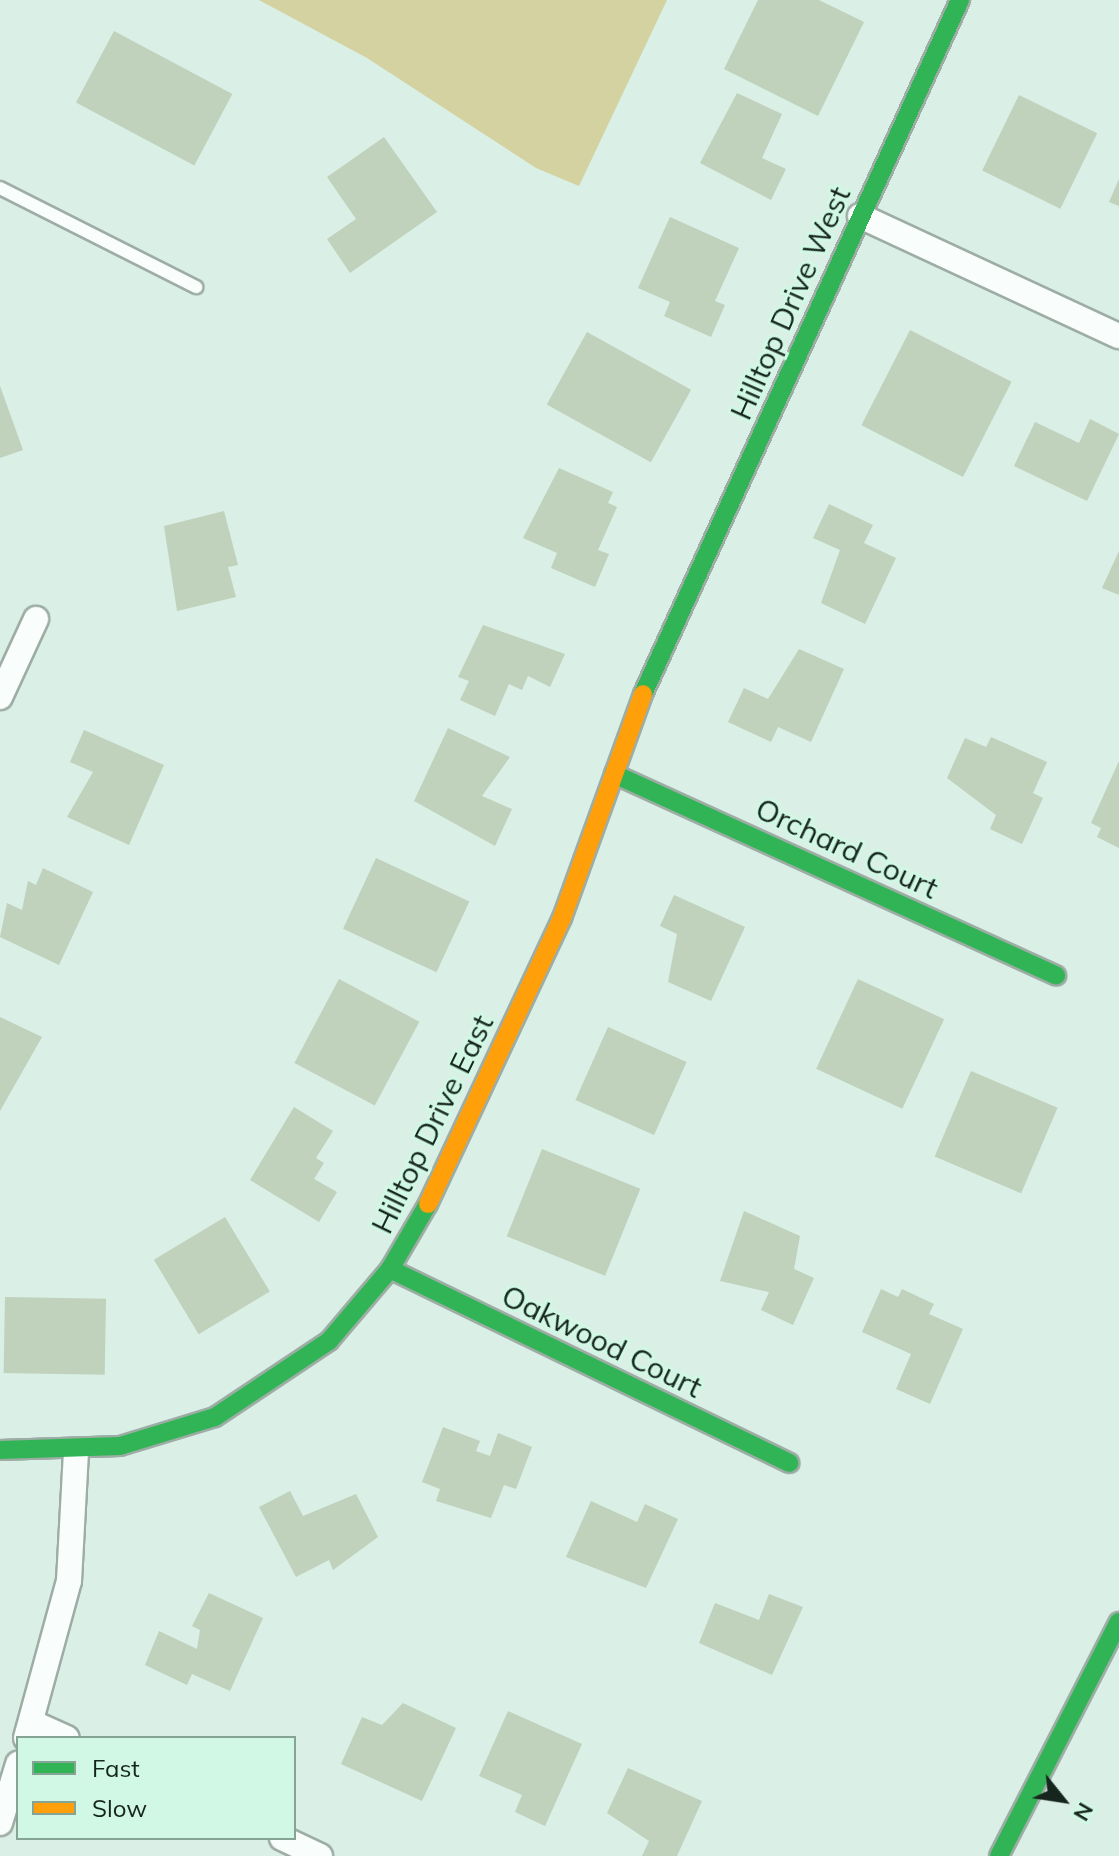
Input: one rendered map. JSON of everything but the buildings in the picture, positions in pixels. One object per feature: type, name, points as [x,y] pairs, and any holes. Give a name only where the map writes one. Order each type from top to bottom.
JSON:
[{"type":"main road","name":"Hilltop Drive West","points":[[672,629],[960,0]]},
{"type":"main road","name":"Hilltop Drive East","points":[[0,1450],[76,1451],[169,1434],[249,1400],[329,1341],[390,1269],[435,1193],[562,918],[614,774],[672,629]]},
{"type":"main road","name":"Orchard Court","points":[[614,774],[1056,975]]},
{"type":"main road","name":"Oakwood Court","points":[[390,1269],[789,1463]]},
{"type":"main road","points":[[999,1856],[1119,1622]]},
{"type":"street","points":[[860,216],[1119,336]]},
{"type":"street","points":[[0,697],[36,619]]},
{"type":"street","points":[[57,1736],[28,1730],[69,1581],[76,1451]]},
{"type":"street","points":[[0,1823],[16,1771]]},
{"type":"street","points":[[286,1840],[320,1856]]},
{"type":"lane","points":[[0,188],[196,287]]},
{"type":"green space","points":[[259,0],[667,0],[579,186],[536,168],[367,58]]},
{"type":"traffic: fast","points":[[643,694],[960,0]]},
{"type":"traffic: fast","points":[[614,774],[1056,975]]},
{"type":"traffic: fast","points":[[0,1450],[120,1446],[215,1417],[329,1341],[390,1269],[428,1204]]},
{"type":"traffic: fast","points":[[390,1269],[789,1463]]},
{"type":"traffic: fast","points":[[999,1856],[1119,1622]]},
{"type":"traffic: slow","points":[[428,1204],[562,918],[643,694]]}]
